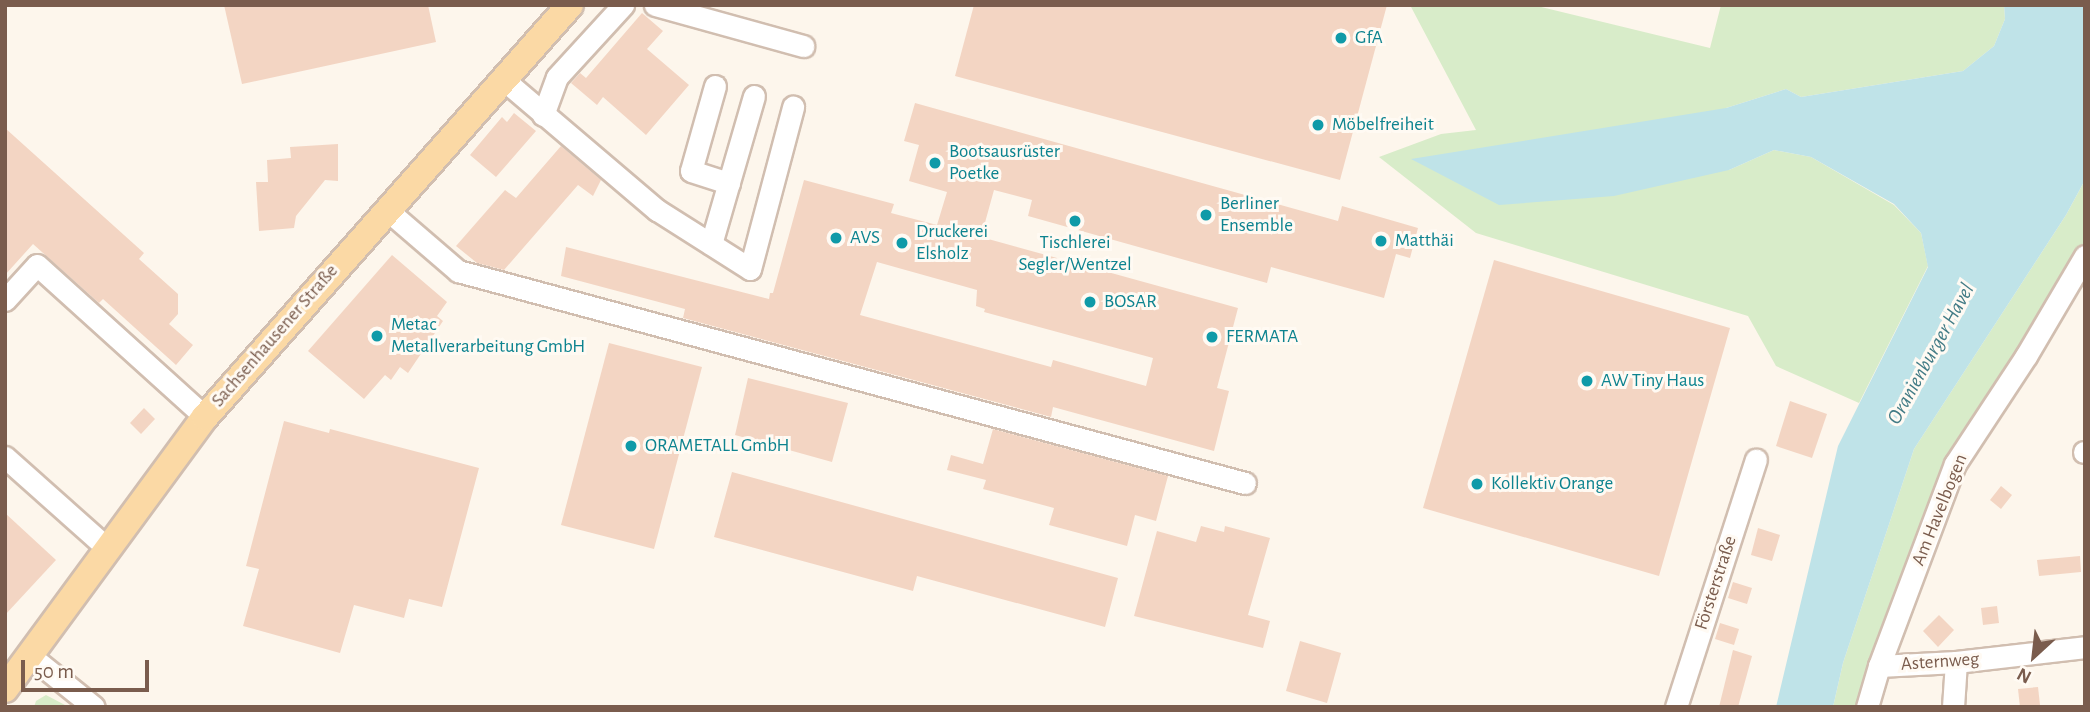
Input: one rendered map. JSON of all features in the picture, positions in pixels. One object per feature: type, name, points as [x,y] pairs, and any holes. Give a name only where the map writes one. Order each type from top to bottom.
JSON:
[{"type":"main road","name":"Sachsenhausener Straße","points":[[5,689],[106,547],[205,416],[570,5]]},
{"type":"street","points":[[543,115],[557,77],[623,5]]},
{"type":"street","points":[[655,5],[803,46]]},
{"type":"street","points":[[504,80],[657,210],[750,269],[793,107]]},
{"type":"street","points":[[715,86],[691,171],[729,183]]},
{"type":"street","points":[[711,244],[754,96]]},
{"type":"street","points":[[387,210],[458,271],[1245,483]]},
{"type":"street","name":"Am Havelbogen","points":[[1867,707],[1879,666],[1955,464],[2026,356],[2085,256]]},
{"type":"street","points":[[5,300],[37,265],[205,416]]},
{"type":"street","points":[[5,457],[106,547]]},
{"type":"street","name":"Försterstraße","points":[[1676,707],[1756,460]]},
{"type":"street","name":"Asternweg","points":[[1879,666],[1956,662],[2085,647]]},
{"type":"street","points":[[29,655],[94,707]]},
{"type":"street","points":[[1953,707],[1956,662]]},
{"type":"green space","points":[[1410,5],[1533,5],[1710,48],[1721,5],[2004,5],[2005,19],[1994,46],[1963,71],[1801,97],[1786,89],[1726,108],[1729,170],[1774,150],[1811,157],[1894,205],[1921,233],[1928,266],[1859,403],[1776,366],[1748,316],[1476,233],[1379,157],[1441,134],[1476,130]]},
{"type":"green space","points":[[2085,180],[2085,256],[1978,426],[1867,707],[1833,707],[1843,663],[1914,449],[2066,215]]},
{"type":"green space","points":[[46,695],[66,707],[34,707],[36,701]]},
{"type":"water","name":"Oranienburger Havel","points":[[2004,5],[2085,5],[2085,180],[2066,215],[1914,449],[1843,663],[1833,707],[1776,707],[1838,446],[1928,267],[1921,233],[1894,204],[1811,157],[1774,150],[1729,170],[1614,196],[1499,205],[1411,159],[1726,108],[1786,89],[1801,97],[1963,71],[1994,46],[2005,19]]},
{"type":"building","points":[[224,5],[428,5],[436,42],[242,84]]},
{"type":"building","points":[[974,5],[1387,5],[1340,180],[955,76]]},
{"type":"building","points":[[642,13],[663,31],[647,49],[689,85],[646,135],[603,97],[597,105],[571,83],[580,73],[586,78]]},
{"type":"building","points":[[915,103],[1338,221],[1342,206],[1418,228],[1410,258],[1396,254],[1384,298],[1271,267],[1267,283],[1028,216],[1032,200],[994,190],[981,237],[1238,308],[1217,388],[1229,391],[1214,451],[1053,407],[1051,417],[683,318],[685,309],[561,276],[566,247],[769,299],[770,293],[773,293],[804,180],[894,204],[891,213],[937,225],[947,192],[909,181],[919,145],[904,141]],"holes":[[[877,262],[977,290],[976,306],[985,309],[984,312],[1153,358],[1146,386],[1053,360],[1051,367],[860,315]]]},
{"type":"building","points":[[514,113],[536,131],[496,177],[470,155],[502,117],[507,122]]},
{"type":"building","points":[[5,128],[144,253],[139,259],[178,294],[178,314],[169,324],[193,345],[176,365],[103,299],[99,303],[33,244],[5,275]]},
{"type":"building","points":[[338,144],[338,181],[325,180],[296,216],[294,228],[259,231],[256,182],[268,182],[267,160],[291,158],[290,147]]},
{"type":"building","points":[[561,146],[601,180],[593,196],[578,185],[504,270],[477,263],[456,246],[505,190],[516,198]]},
{"type":"building","name":"Metac Metallverarbeitung GmbH","points":[[392,255],[447,302],[437,316],[443,321],[408,373],[400,367],[391,380],[385,375],[364,399],[308,351]]},
{"type":"building","name":"AW Tiny Haus","points":[[1494,260],[1730,328],[1659,576],[1423,508]]},
{"type":"building","name":"ORAMETALL GmbH","points":[[609,343],[702,367],[654,549],[561,525]]},
{"type":"building","points":[[748,378],[848,403],[832,462],[735,435]]},
{"type":"building","points":[[1790,401],[1827,414],[1812,458],[1776,446]]},
{"type":"building","points":[[144,408],[155,419],[141,434],[130,423]]},
{"type":"building","points":[[284,421],[329,433],[330,429],[479,468],[442,607],[409,599],[404,618],[354,605],[340,653],[243,626],[259,569],[246,566]]},
{"type":"building","points":[[993,429],[1168,476],[1156,521],[1135,515],[1127,546],[1049,525],[1054,508],[983,489],[986,480],[947,470],[951,455],[983,464]]},
{"type":"building","points":[[732,472],[1118,578],[1105,627],[917,576],[913,591],[714,537]]},
{"type":"building","points":[[2001,486],[2012,495],[2001,509],[1990,500]]},
{"type":"building","points":[[5,513],[56,560],[5,615]]},
{"type":"building","points":[[1201,526],[1224,532],[1225,526],[1270,538],[1248,615],[1270,621],[1263,648],[1134,616],[1157,531],[1196,542]]},
{"type":"building","points":[[1758,528],[1780,535],[1772,561],[1751,555]]},
{"type":"building","points":[[2080,556],[2081,572],[2039,576],[2037,560]]},
{"type":"building","points":[[1733,582],[1752,588],[1747,604],[1728,598]]},
{"type":"building","points":[[1997,606],[1999,623],[1983,625],[1981,608]]},
{"type":"building","points":[[1939,615],[1954,630],[1938,647],[1923,631]]},
{"type":"building","points":[[1720,623],[1739,629],[1734,645],[1715,639]]},
{"type":"building","points":[[1300,641],[1341,653],[1327,703],[1286,691]]},
{"type":"building","points":[[1733,650],[1752,656],[1738,707],[1719,707]]},
{"type":"building","points":[[2038,687],[2040,705],[2020,707],[2018,689]]},
{"type":"place","name":"GfA","points":[[1341,38]]},
{"type":"place","name":"Möbelfreiheit","points":[[1318,125]]},
{"type":"place","name":"Bootsausrüster Poetke","points":[[935,163]]},
{"type":"place","name":"Berliner Ensemble","points":[[1206,215]]},
{"type":"place","name":"Tischlerei Segler/Wentzel","points":[[1075,221]]},
{"type":"place","name":"AVS","points":[[836,238]]},
{"type":"place","name":"Matthäi","points":[[1381,241]]},
{"type":"place","name":"Druckerei Elsholz","points":[[902,243]]},
{"type":"place","name":"BOSAR","points":[[1090,302]]},
{"type":"place","name":"Metac Metallverarbeitung GmbH","points":[[377,336]]},
{"type":"place","name":"FERMATA","points":[[1212,337]]},
{"type":"place","name":"AW Tiny Haus","points":[[1587,381]]},
{"type":"place","name":"ORAMETALL GmbH","points":[[631,446]]},
{"type":"place","name":"Kollektiv Orange","points":[[1477,484]]}]
